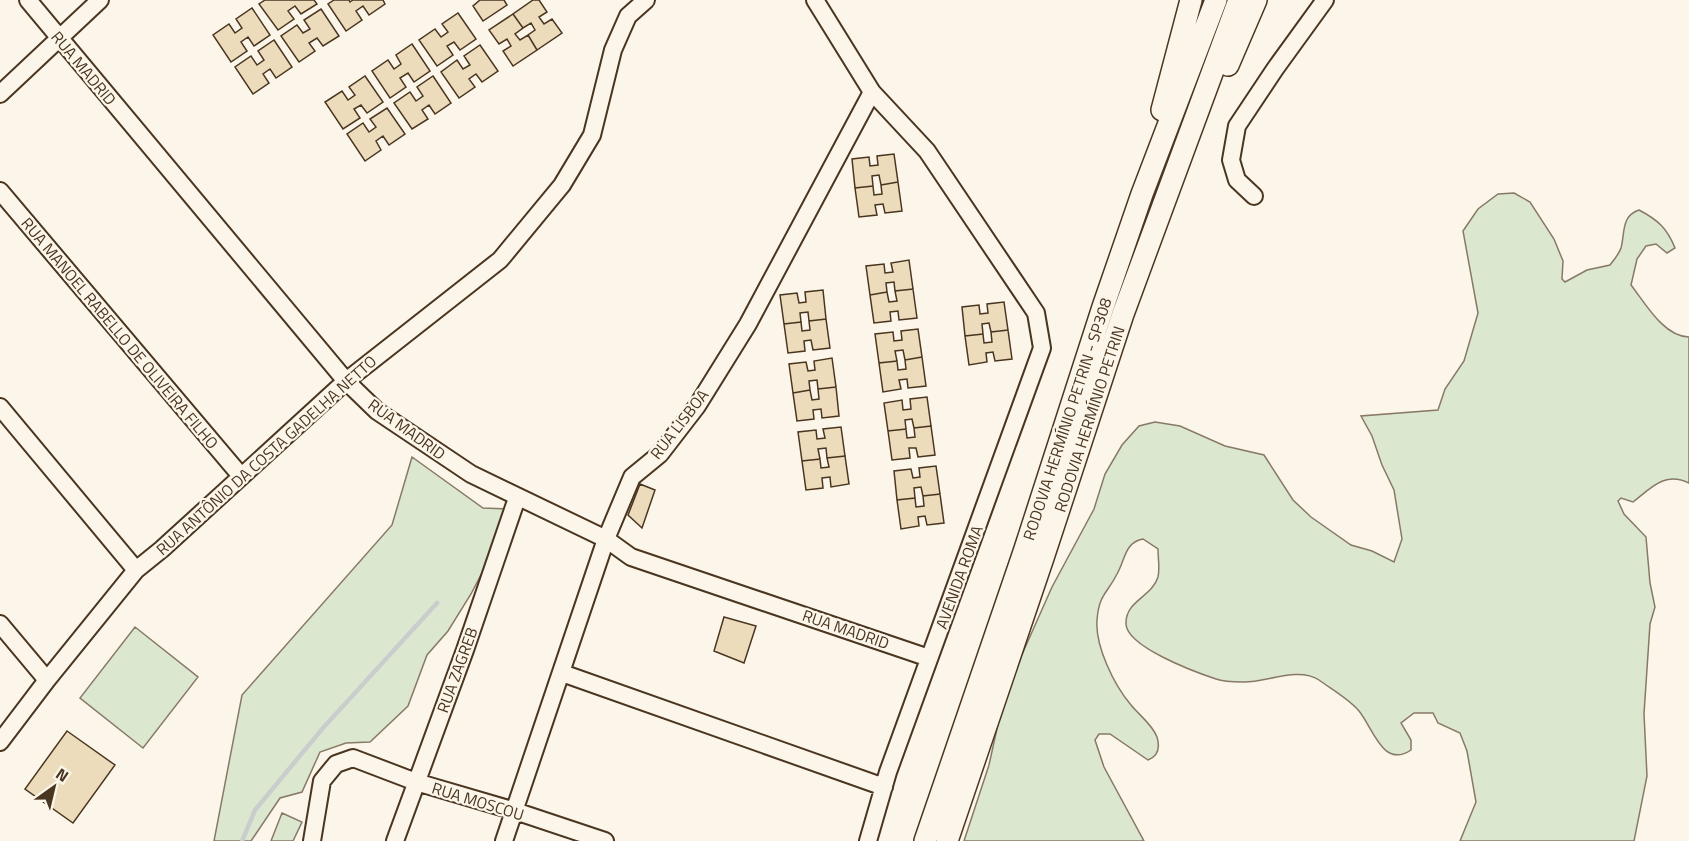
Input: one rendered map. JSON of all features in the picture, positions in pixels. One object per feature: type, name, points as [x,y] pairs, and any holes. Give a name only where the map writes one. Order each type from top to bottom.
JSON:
[{"type":"main road","points":[[1143,194],[1161,112],[1191,0]]},
{"type":"main road","name":"RODOVIA HERMÍNIO PETRIN - SP308","points":[[925,841],[1024,552],[1103,307],[1216,0]]},
{"type":"main road","name":"RODOVIA HERMÍNIO PETRIN","points":[[947,841],[1044,558],[1123,314],[1239,0]]},
{"type":"main road","points":[[1170,184],[1188,152],[1256,0]]},
{"type":"street","name":"RUA MADRID","points":[[28,0],[346,381],[386,417],[471,474],[606,539],[631,557],[929,658]]},
{"type":"street","points":[[0,94],[100,0]]},
{"type":"street","name":"RUA ANTÔNIO DA COSTA GADELHA NETTO","points":[[0,742],[46,680],[136,570],[346,381],[500,260],[562,185],[592,135],[613,50],[628,16],[646,0]]},
{"type":"street","points":[[815,0],[872,92]]},
{"type":"street","points":[[1254,196],[1237,180],[1231,160],[1237,126],[1325,0]]},
{"type":"street","name":"AVENIDA ROMA","points":[[868,841],[884,787],[929,658],[1042,348],[1036,313],[927,151],[872,92]]},
{"type":"street","name":"RUA LISBOA","points":[[504,841],[606,539],[632,477],[660,454],[697,406],[748,324],[872,92]]},
{"type":"street","name":"RUA MANOEL RABELLO DE OLIVEIRA FILHO","points":[[0,191],[241,476]]},
{"type":"street","points":[[0,407],[136,570]]},
{"type":"street","name":"RUA ZAGREB","points":[[395,841],[465,650],[517,498]]},
{"type":"street","points":[[0,624],[46,680]]},
{"type":"street","points":[[562,673],[884,787]]},
{"type":"street","name":"RUA MOSCOU","points":[[312,841],[322,781],[336,764],[353,758],[416,782],[515,811],[605,841]]},
{"type":"green space","points":[[1514,193],[1530,202],[1554,239],[1563,261],[1562,279],[1565,282],[1587,270],[1610,265],[1621,248],[1626,221],[1629,216],[1639,210],[1661,225],[1675,248],[1667,253],[1656,244],[1646,246],[1637,259],[1631,285],[1663,325],[1680,336],[1689,337],[1689,483],[1673,479],[1665,480],[1633,502],[1621,498],[1618,501],[1624,514],[1646,537],[1650,583],[1655,607],[1650,624],[1644,714],[1647,776],[1634,841],[1460,841],[1476,802],[1467,751],[1460,733],[1438,723],[1433,713],[1414,713],[1401,723],[1411,740],[1411,750],[1393,754],[1380,744],[1355,707],[1311,676],[1292,675],[1252,682],[1222,681],[1179,665],[1149,650],[1129,633],[1126,624],[1127,616],[1134,604],[1150,590],[1158,577],[1158,549],[1143,539],[1132,544],[1126,552],[1117,574],[1102,599],[1098,611],[1097,630],[1102,653],[1112,676],[1134,709],[1155,732],[1158,748],[1154,756],[1148,760],[1110,734],[1099,734],[1095,740],[1104,767],[1144,841],[964,841],[989,765],[998,724],[1016,668],[1052,587],[1094,509],[1105,474],[1122,445],[1139,426],[1155,422],[1180,426],[1225,446],[1264,455],[1293,500],[1311,517],[1351,545],[1372,551],[1394,562],[1402,539],[1394,490],[1372,436],[1361,416],[1438,410],[1445,389],[1464,361],[1478,313],[1463,231],[1478,209],[1498,194]]},
{"type":"green space","points":[[412,457],[483,508],[508,509],[499,540],[471,594],[448,631],[427,655],[408,706],[370,742],[346,743],[320,752],[302,792],[280,798],[251,841],[214,841],[242,695],[392,525]]},
{"type":"green space","points":[[135,627],[198,677],[143,748],[80,698]]},
{"type":"green space","points":[[282,813],[302,822],[293,841],[271,841]]},
{"type":"building","points":[[265,0],[314,0],[317,4],[301,14],[295,6],[288,11],[294,19],[278,30],[259,4]]},
{"type":"building","points":[[334,0],[349,0],[350,2],[353,0],[383,0],[385,4],[369,15],[363,6],[356,11],[362,20],[346,31],[328,4]]},
{"type":"building","points":[[480,0],[504,0],[507,5],[483,21],[473,6]]},
{"type":"building","points":[[533,0],[539,0],[547,12],[539,17],[544,24],[552,19],[562,33],[537,50],[528,35],[535,30],[531,23],[523,28],[513,14]]},
{"type":"building","points":[[252,8],[270,35],[254,46],[248,37],[241,42],[247,51],[231,62],[213,35],[229,24],[235,33],[242,28],[236,19]]},
{"type":"building","points":[[321,9],[339,36],[323,46],[317,38],[309,43],[315,51],[299,62],[281,36],[297,25],[303,33],[310,29],[304,20]]},
{"type":"building","points":[[458,13],[476,39],[460,50],[454,42],[447,46],[453,55],[437,66],[419,40],[435,29],[441,37],[448,32],[442,24]]},
{"type":"building","points":[[513,14],[523,28],[515,34],[520,40],[528,35],[537,50],[513,66],[503,51],[511,46],[507,39],[499,44],[489,30]]},
{"type":"building","points":[[274,40],[292,67],[276,78],[270,69],[263,74],[269,83],[253,94],[235,67],[251,56],[257,65],[264,60],[258,51]]},
{"type":"building","points":[[412,44],[430,71],[414,82],[408,73],[400,78],[406,87],[390,98],[372,71],[388,60],[394,69],[401,64],[396,55]]},
{"type":"building","points":[[480,45],[498,71],[482,82],[476,74],[469,79],[475,87],[459,98],[441,72],[457,60],[463,69],[470,65],[464,56]]},
{"type":"building","points":[[365,76],[383,102],[367,113],[361,105],[354,109],[360,118],[343,129],[325,102],[342,91],[348,100],[355,95],[349,87]]},
{"type":"building","points":[[433,76],[451,103],[435,114],[429,105],[422,110],[428,119],[412,129],[394,103],[410,92],[416,101],[423,96],[417,87]]},
{"type":"building","points":[[387,108],[405,134],[389,145],[383,136],[376,141],[381,150],[365,161],[347,134],[363,123],[369,132],[376,127],[370,119]]},
{"type":"building","points":[[894,154],[898,182],[881,185],[879,175],[872,176],[873,186],[855,188],[852,159],[869,157],[870,166],[878,165],[877,156]]},
{"type":"building","points":[[898,182],[902,211],[885,213],[883,204],[875,205],[877,215],[859,217],[855,188],[873,186],[874,195],[882,194],[881,185]]},
{"type":"building","points":[[909,260],[913,289],[895,291],[894,282],[886,283],[887,292],[870,295],[866,266],[884,264],[885,273],[893,272],[891,263]]},
{"type":"building","points":[[913,289],[917,318],[899,320],[898,311],[890,312],[891,321],[874,323],[870,295],[887,292],[889,302],[897,301],[895,291]]},
{"type":"building","points":[[823,290],[826,319],[809,321],[808,312],[800,313],[801,322],[784,324],[780,295],[797,293],[799,303],[806,302],[805,292]]},
{"type":"building","points":[[1004,302],[1008,330],[991,332],[989,323],[982,324],[983,334],[965,336],[962,307],[979,305],[980,314],[988,313],[987,304]]},
{"type":"building","points":[[826,319],[830,348],[813,350],[811,340],[804,341],[805,351],[788,353],[784,324],[801,322],[802,331],[810,330],[809,321]]},
{"type":"building","points":[[918,329],[922,357],[905,360],[903,350],[895,351],[897,361],[879,363],[875,334],[893,332],[894,341],[902,340],[901,331]]},
{"type":"building","points":[[1008,330],[1012,359],[995,361],[993,352],[986,353],[987,362],[969,365],[965,336],[983,334],[984,343],[992,342],[991,332]]},
{"type":"building","points":[[922,357],[926,386],[908,388],[907,379],[899,380],[901,389],[883,392],[879,363],[897,361],[898,370],[906,369],[905,360]]},
{"type":"building","points":[[832,358],[836,387],[818,389],[817,380],[809,381],[810,390],[793,393],[789,364],[806,362],[808,371],[815,370],[814,361]]},
{"type":"building","points":[[836,387],[839,416],[822,418],[821,409],[813,410],[814,419],[797,421],[793,393],[810,390],[812,400],[819,399],[818,389]]},
{"type":"building","points":[[927,397],[931,426],[914,428],[912,419],[905,420],[906,429],[888,431],[884,403],[902,400],[903,410],[911,409],[910,399]]},
{"type":"building","points":[[931,426],[935,455],[918,457],[916,448],[909,448],[910,458],[892,460],[888,431],[906,429],[907,438],[915,437],[914,428]]},
{"type":"building","points":[[841,427],[845,456],[827,458],[826,448],[818,449],[820,459],[802,461],[798,432],[816,430],[817,439],[825,438],[823,429]]},
{"type":"building","points":[[845,456],[849,484],[831,487],[830,477],[822,478],[823,488],[806,490],[802,461],[820,459],[821,468],[829,467],[827,458]]},
{"type":"building","points":[[936,466],[940,494],[923,496],[921,487],[914,488],[915,498],[897,500],[894,471],[911,469],[913,478],[920,477],[919,468]]},
{"type":"building","points":[[640,484],[655,490],[642,528],[628,515]]},
{"type":"building","points":[[940,494],[944,523],[927,525],[925,516],[918,517],[919,526],[901,529],[897,500],[915,498],[916,507],[924,506],[923,496]]},
{"type":"building","points":[[724,617],[756,626],[744,663],[714,651]]},
{"type":"building","points":[[67,731],[115,765],[73,823],[25,789]]},
{"type":"waterway","points":[[242,841],[255,810],[323,728],[437,603]]}]
